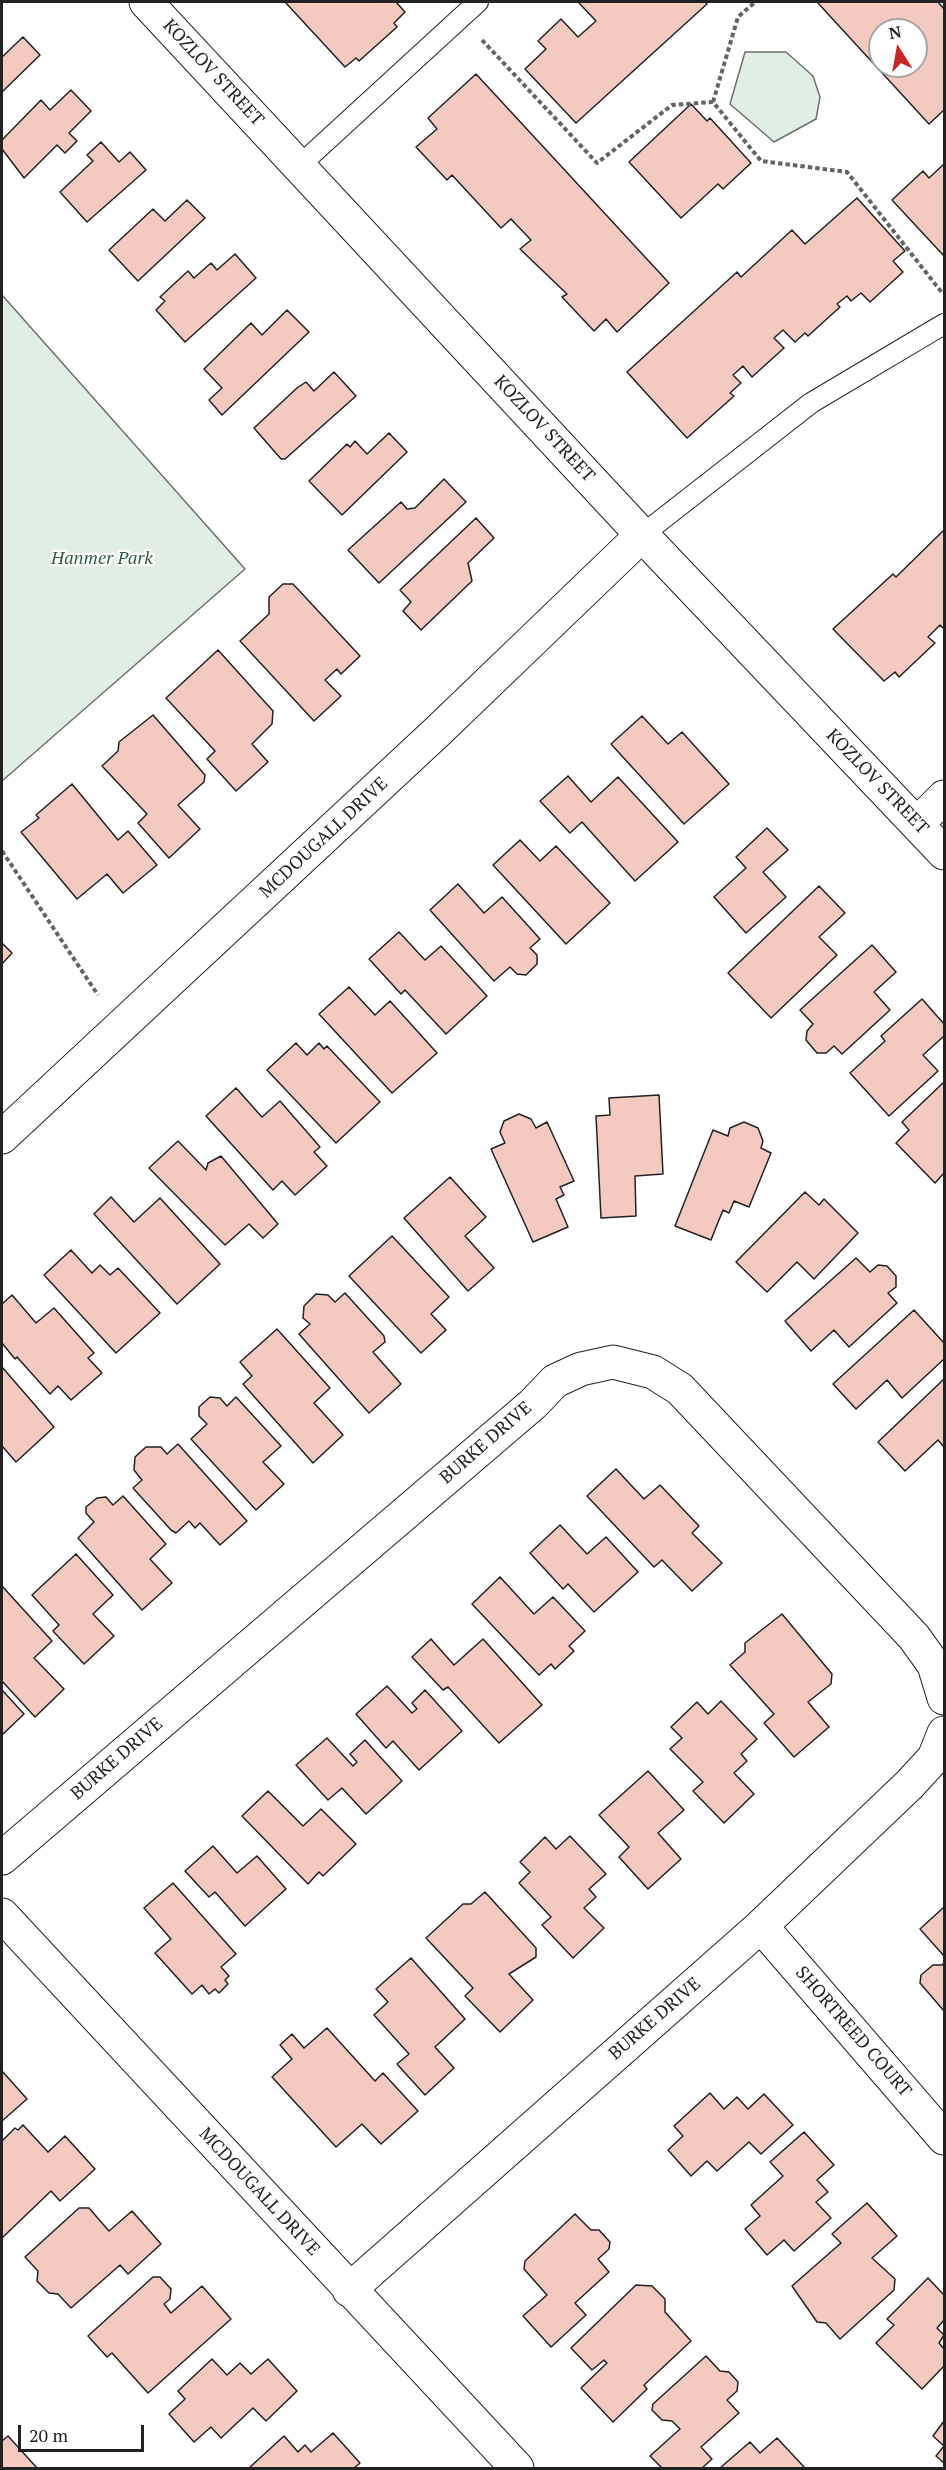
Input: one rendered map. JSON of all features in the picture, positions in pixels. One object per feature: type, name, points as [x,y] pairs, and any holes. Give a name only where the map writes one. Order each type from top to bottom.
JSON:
[{"type":"street","name":"KOZLOV STREET","points":[[146,2],[642,535],[945,853]]},
{"type":"street","name":"MCDOUGALL DRIVE","points":[[2,1137],[437,732],[642,535]]},
{"type":"street","points":[[917,824],[945,796]]},
{"type":"street","name":"BURKE DRIVE","points":[[2,1858],[533,1404],[555,1382],[581,1369],[613,1362],[653,1372],[680,1389],[914,1637],[934,1665],[945,1698]]},
{"type":"street","name":"BURKE DRIVE","points":[[349,2290],[761,1926],[909,1785],[934,1758],[945,1733]]},
{"type":"street","name":"MCDOUGALL DRIVE","points":[[2,1915],[517,2469]]},
{"type":"street","name":"SHORTREED COURT","points":[[761,1926],[945,2138]]},
{"type":"lane","points":[[299,166],[478,2]]},
{"type":"lane","points":[[642,535],[811,403],[945,324]]},
{"type":"path","points":[[713,102],[738,17],[755,2]]},
{"type":"path","points":[[461,17],[597,164],[672,105],[713,102]]},
{"type":"path","points":[[713,102],[761,161],[847,172],[945,296]]},
{"type":"path","points":[[2,851],[120,1028]]},
{"type":"green space","points":[[745,52],[786,52],[813,76],[820,97],[816,119],[774,142],[730,104]]},
{"type":"green space","name":"Hanmer Park","points":[[2,295],[245,569],[2,781]]},
{"type":"building","points":[[285,2],[396,2],[405,12],[394,23],[397,27],[359,61],[356,58],[345,67]]},
{"type":"building","points":[[705,2],[707,4],[576,123],[525,69],[546,49],[538,41],[561,19],[578,37],[596,21],[579,3]]},
{"type":"building","points":[[817,2],[938,2],[944,9],[944,110],[929,124],[887,78],[928,78],[928,18],[868,18],[868,58]]},
{"type":"building","points":[[23,37],[40,55],[2,92],[2,57]]},
{"type":"building","points":[[476,74],[669,283],[617,332],[606,319],[594,331],[562,297],[567,294],[520,249],[531,240],[511,219],[501,228],[452,175],[447,180],[416,147],[437,129],[428,118]]},
{"type":"building","points":[[71,90],[91,111],[69,133],[77,141],[65,153],[57,145],[24,178],[2,149],[2,140],[41,100],[50,110]]},
{"type":"building","points":[[691,104],[707,121],[710,118],[751,163],[723,189],[718,184],[681,218],[629,162]]},
{"type":"building","points":[[101,142],[119,162],[130,152],[146,170],[87,222],[60,192],[93,161],[87,155]]},
{"type":"building","points":[[944,164],[944,256],[892,200],[923,171],[929,178]]},
{"type":"building","points":[[857,198],[905,251],[893,261],[903,272],[870,302],[861,293],[851,301],[847,296],[837,304],[840,307],[808,336],[805,333],[795,342],[783,330],[774,338],[784,348],[752,377],[743,366],[733,375],[741,383],[730,393],[734,396],[687,438],[627,372],[737,272],[741,277],[792,230],[805,244]]},
{"type":"building","points":[[187,200],[205,218],[138,281],[109,250],[153,209],[165,221]]},
{"type":"building","points":[[235,254],[256,278],[185,342],[156,310],[165,301],[160,297],[188,271],[194,278],[211,263],[217,270]]},
{"type":"building","points":[[287,310],[309,332],[222,415],[209,400],[222,388],[204,369],[251,323],[262,335]]},
{"type":"building","points":[[334,372],[356,396],[285,459],[281,459],[254,428],[297,388],[306,382],[314,391]]},
{"type":"building","points":[[389,433],[407,452],[342,515],[309,481],[347,444],[350,447],[355,441],[367,454]]},
{"type":"building","points":[[444,479],[466,502],[379,583],[348,550],[401,502],[407,509],[415,508]]},
{"type":"building","points":[[476,518],[494,538],[468,563],[472,581],[421,630],[403,611],[411,602],[400,590]]},
{"type":"building","points":[[944,530],[944,629],[940,625],[928,637],[935,643],[899,677],[895,672],[884,681],[833,629],[893,574],[896,577]]},
{"type":"building","points":[[283,584],[293,584],[360,656],[341,674],[337,669],[325,680],[341,696],[314,721],[240,641],[269,614],[269,597]]},
{"type":"building","points":[[218,650],[273,711],[272,724],[252,744],[268,762],[236,791],[207,759],[215,751],[166,698]]},
{"type":"building","points":[[153,715],[205,775],[204,782],[178,805],[200,829],[169,858],[138,823],[147,814],[102,766],[118,751],[119,742]]},
{"type":"building","points":[[642,716],[668,744],[682,732],[729,784],[684,824],[611,744]]},
{"type":"building","points":[[568,776],[591,802],[618,777],[678,842],[635,881],[582,822],[570,833],[540,801]]},
{"type":"building","points":[[72,784],[118,840],[128,831],[157,865],[123,893],[107,874],[77,899],[21,832],[39,818],[36,815]]},
{"type":"building","points":[[767,828],[788,850],[763,872],[786,897],[746,933],[714,897],[746,868],[736,857]]},
{"type":"building","points":[[520,840],[540,861],[556,846],[610,903],[566,944],[493,865]]},
{"type":"building","points":[[458,884],[484,913],[502,897],[540,939],[530,948],[537,955],[537,964],[526,975],[517,974],[510,967],[494,981],[430,910]]},
{"type":"building","points":[[819,886],[845,913],[819,937],[837,955],[771,1018],[728,973]]},
{"type":"building","points":[[399,932],[425,960],[441,946],[487,996],[446,1034],[405,990],[401,994],[369,959]]},
{"type":"building","points":[[2,943],[12,953],[2,964]]},
{"type":"building","points":[[872,945],[896,972],[874,992],[890,1010],[842,1054],[834,1046],[826,1053],[817,1053],[806,1040],[807,1031],[813,1024],[800,1010]]},
{"type":"building","points":[[349,987],[375,1015],[390,1001],[437,1053],[392,1093],[319,1014]]},
{"type":"building","points":[[922,999],[944,1024],[944,1036],[923,1055],[938,1071],[889,1116],[850,1073],[885,1041],[881,1036]]},
{"type":"building","points":[[296,1043],[307,1055],[319,1043],[324,1049],[327,1046],[380,1102],[336,1143],[267,1070]]},
{"type":"building","points":[[944,1082],[944,1173],[935,1183],[896,1143],[909,1130],[902,1122]]},
{"type":"building","points":[[236,1088],[262,1117],[280,1101],[320,1147],[314,1152],[327,1166],[295,1195],[282,1181],[273,1190],[206,1116]]},
{"type":"building","points":[[659,1095],[663,1174],[635,1176],[636,1216],[601,1218],[596,1116],[610,1115],[609,1098]]},
{"type":"building","points":[[519,1114],[531,1119],[536,1128],[547,1122],[574,1181],[560,1187],[564,1195],[556,1199],[568,1227],[533,1242],[491,1149],[505,1143],[500,1132],[504,1121]]},
{"type":"building","points":[[744,1122],[758,1128],[763,1141],[761,1148],[771,1153],[749,1207],[734,1201],[729,1213],[723,1210],[711,1240],[675,1226],[713,1130],[728,1136],[730,1128]]},
{"type":"building","points":[[178,1141],[206,1170],[208,1163],[221,1156],[278,1224],[263,1238],[249,1224],[225,1245],[149,1168]]},
{"type":"building","points":[[450,1177],[486,1217],[465,1236],[494,1268],[468,1291],[404,1218]]},
{"type":"building","points":[[805,1192],[819,1205],[824,1199],[858,1233],[814,1279],[797,1262],[767,1292],[736,1262]]},
{"type":"building","points":[[111,1197],[134,1222],[160,1198],[220,1264],[177,1304],[94,1214]]},
{"type":"building","points":[[392,1236],[449,1297],[431,1314],[446,1330],[421,1353],[349,1276]]},
{"type":"building","points":[[71,1250],[92,1273],[100,1265],[110,1275],[118,1268],[160,1313],[116,1353],[44,1275]]},
{"type":"building","points":[[856,1258],[870,1272],[878,1265],[887,1266],[896,1276],[896,1287],[888,1293],[897,1303],[849,1347],[834,1330],[811,1351],[785,1321]]},
{"type":"building","points":[[345,1293],[384,1336],[385,1342],[373,1352],[401,1384],[369,1413],[299,1334],[310,1324],[303,1318],[304,1306],[316,1294],[328,1295],[335,1302]]},
{"type":"building","points":[[12,1295],[36,1323],[54,1308],[94,1353],[88,1358],[102,1373],[71,1400],[58,1386],[50,1394],[2,1343],[2,1304]]},
{"type":"building","points":[[914,1310],[944,1343],[944,1359],[902,1398],[887,1380],[856,1409],[833,1384]]},
{"type":"building","points":[[277,1329],[330,1388],[314,1403],[343,1435],[313,1463],[243,1384],[252,1376],[240,1362]]},
{"type":"building","points":[[2,1367],[54,1427],[16,1462],[2,1446]]},
{"type":"building","points":[[944,1379],[944,1447],[938,1440],[905,1471],[878,1442]]},
{"type":"building","points":[[210,1397],[220,1398],[227,1406],[236,1397],[281,1446],[263,1462],[284,1484],[256,1510],[191,1439],[207,1424],[199,1416],[199,1407]]},
{"type":"building","points":[[178,1444],[247,1521],[220,1545],[200,1523],[195,1528],[189,1521],[176,1533],[171,1530],[133,1488],[142,1480],[134,1470],[135,1457],[146,1447],[161,1447],[167,1454]]},
{"type":"building","points":[[616,1469],[644,1499],[660,1485],[699,1526],[692,1533],[722,1563],[692,1591],[662,1560],[654,1567],[587,1496]]},
{"type":"building","points":[[123,1496],[166,1544],[150,1559],[172,1583],[142,1610],[78,1538],[94,1522],[86,1513],[86,1507],[97,1498],[106,1497],[113,1505]]},
{"type":"building","points":[[560,1525],[587,1554],[606,1537],[638,1572],[594,1612],[568,1584],[563,1589],[530,1553]]},
{"type":"building","points":[[76,1554],[113,1595],[93,1614],[114,1636],[84,1664],[53,1631],[59,1625],[32,1595]]},
{"type":"building","points":[[500,1577],[534,1614],[553,1597],[585,1631],[569,1646],[574,1651],[555,1669],[551,1664],[539,1675],[472,1604]]},
{"type":"building","points":[[2,1586],[52,1641],[34,1658],[64,1689],[35,1717],[2,1681]]},
{"type":"building","points":[[782,1614],[832,1674],[831,1684],[808,1702],[829,1727],[794,1757],[764,1723],[774,1714],[730,1665],[745,1652],[745,1643]]},
{"type":"building","points":[[431,1639],[454,1665],[483,1639],[542,1705],[499,1743],[448,1687],[443,1690],[412,1657]]},
{"type":"building","points":[[387,1686],[412,1713],[417,1709],[412,1703],[425,1690],[462,1731],[419,1770],[393,1741],[386,1748],[356,1714]]},
{"type":"building","points":[[2,1690],[24,1714],[2,1735]]},
{"type":"building","points":[[721,1701],[757,1739],[741,1754],[747,1761],[734,1773],[754,1794],[724,1823],[693,1791],[703,1782],[670,1749],[682,1738],[671,1727],[697,1702],[708,1714]]},
{"type":"building","points":[[327,1738],[353,1766],[357,1762],[350,1754],[365,1740],[402,1781],[366,1814],[342,1788],[328,1800],[296,1765]]},
{"type":"building","points":[[648,1771],[684,1810],[658,1833],[681,1859],[648,1889],[619,1857],[629,1847],[599,1815]]},
{"type":"building","points":[[268,1791],[303,1826],[321,1809],[356,1844],[323,1876],[319,1872],[308,1884],[242,1816]]},
{"type":"building","points":[[570,1836],[606,1874],[589,1889],[596,1897],[584,1908],[604,1928],[573,1958],[542,1925],[551,1917],[519,1883],[530,1872],[520,1862],[545,1837],[556,1849]]},
{"type":"building","points":[[213,1846],[237,1873],[257,1856],[286,1889],[245,1926],[215,1892],[209,1897],[185,1871]]},
{"type":"building","points":[[173,1883],[236,1954],[221,1967],[229,1976],[225,1980],[228,1984],[219,1993],[215,1989],[209,1994],[202,1985],[192,1994],[155,1953],[171,1939],[144,1908]]},
{"type":"building","points":[[485,1892],[536,1948],[536,1957],[509,1974],[533,2000],[500,2032],[465,1996],[473,1988],[426,1938],[463,1904],[471,1904]]},
{"type":"building","points":[[944,1907],[944,1956],[920,1929]]},
{"type":"building","points":[[411,1958],[465,2019],[435,2047],[454,2068],[425,2095],[397,2064],[409,2054],[374,2015],[388,2002],[376,1989]]},
{"type":"building","points":[[944,1963],[944,2011],[920,1983],[921,1975],[933,1965]]},
{"type":"building","points":[[327,2028],[375,2081],[383,2073],[418,2111],[381,2144],[362,2124],[336,2147],[272,2077],[292,2059],[280,2045],[292,2034],[304,2048]]},
{"type":"building","points":[[2,2071],[27,2099],[2,2121]]},
{"type":"building","points":[[710,2093],[724,2109],[737,2097],[748,2109],[764,2094],[793,2125],[761,2154],[749,2142],[717,2171],[707,2161],[691,2176],[668,2150],[683,2136],[674,2126]]},
{"type":"building","points":[[23,2125],[48,2152],[65,2136],[95,2169],[60,2201],[51,2191],[2,2238],[2,2141],[15,2128],[18,2130]]},
{"type":"building","points":[[804,2132],[834,2165],[817,2180],[828,2192],[816,2202],[831,2218],[794,2251],[784,2240],[767,2255],[745,2229],[760,2216],[751,2205],[783,2176],[770,2162]]},
{"type":"building","points":[[867,2203],[897,2236],[872,2258],[895,2279],[894,2290],[840,2339],[826,2323],[817,2322],[792,2286],[841,2243],[832,2234]]},
{"type":"building","points":[[79,2208],[89,2208],[109,2231],[132,2211],[161,2244],[128,2274],[120,2265],[71,2308],[58,2294],[49,2293],[37,2281],[38,2271],[25,2257]]},
{"type":"building","points":[[575,2214],[591,2230],[599,2230],[610,2242],[609,2249],[598,2259],[609,2272],[575,2303],[586,2315],[551,2347],[523,2316],[547,2295],[524,2269],[525,2261]]},
{"type":"building","points":[[153,2277],[160,2277],[171,2289],[170,2299],[164,2304],[171,2313],[202,2286],[231,2319],[148,2393],[112,2353],[107,2357],[88,2336]]},
{"type":"building","points":[[928,2278],[944,2295],[944,2320],[937,2328],[944,2335],[939,2343],[944,2349],[944,2366],[922,2389],[876,2343],[894,2325],[887,2319]]},
{"type":"building","points":[[636,2285],[652,2286],[665,2299],[665,2312],[691,2341],[644,2385],[647,2389],[613,2422],[581,2388],[607,2363],[604,2360],[592,2370],[571,2348]]},
{"type":"building","points":[[706,2356],[720,2371],[729,2372],[738,2382],[737,2391],[727,2400],[739,2413],[701,2447],[712,2459],[702,2468],[662,2468],[650,2456],[680,2429],[672,2421],[662,2420],[652,2410],[653,2404]]},
{"type":"building","points":[[212,2359],[227,2375],[240,2363],[251,2374],[268,2359],[297,2391],[266,2421],[253,2408],[221,2438],[211,2427],[194,2442],[169,2414],[185,2399],[178,2391]]},
{"type":"building","points":[[944,2421],[944,2446],[933,2436]]},
{"type":"building","points":[[333,2433],[360,2463],[354,2468],[249,2468],[284,2436],[298,2452],[305,2445],[311,2452]]},
{"type":"building","points":[[8,2436],[37,2468],[2,2468],[2,2441]]},
{"type":"building","points":[[777,2438],[805,2468],[720,2468],[750,2442],[760,2453]]},
{"type":"building","points":[[944,2446],[944,2463],[936,2456]]}]
